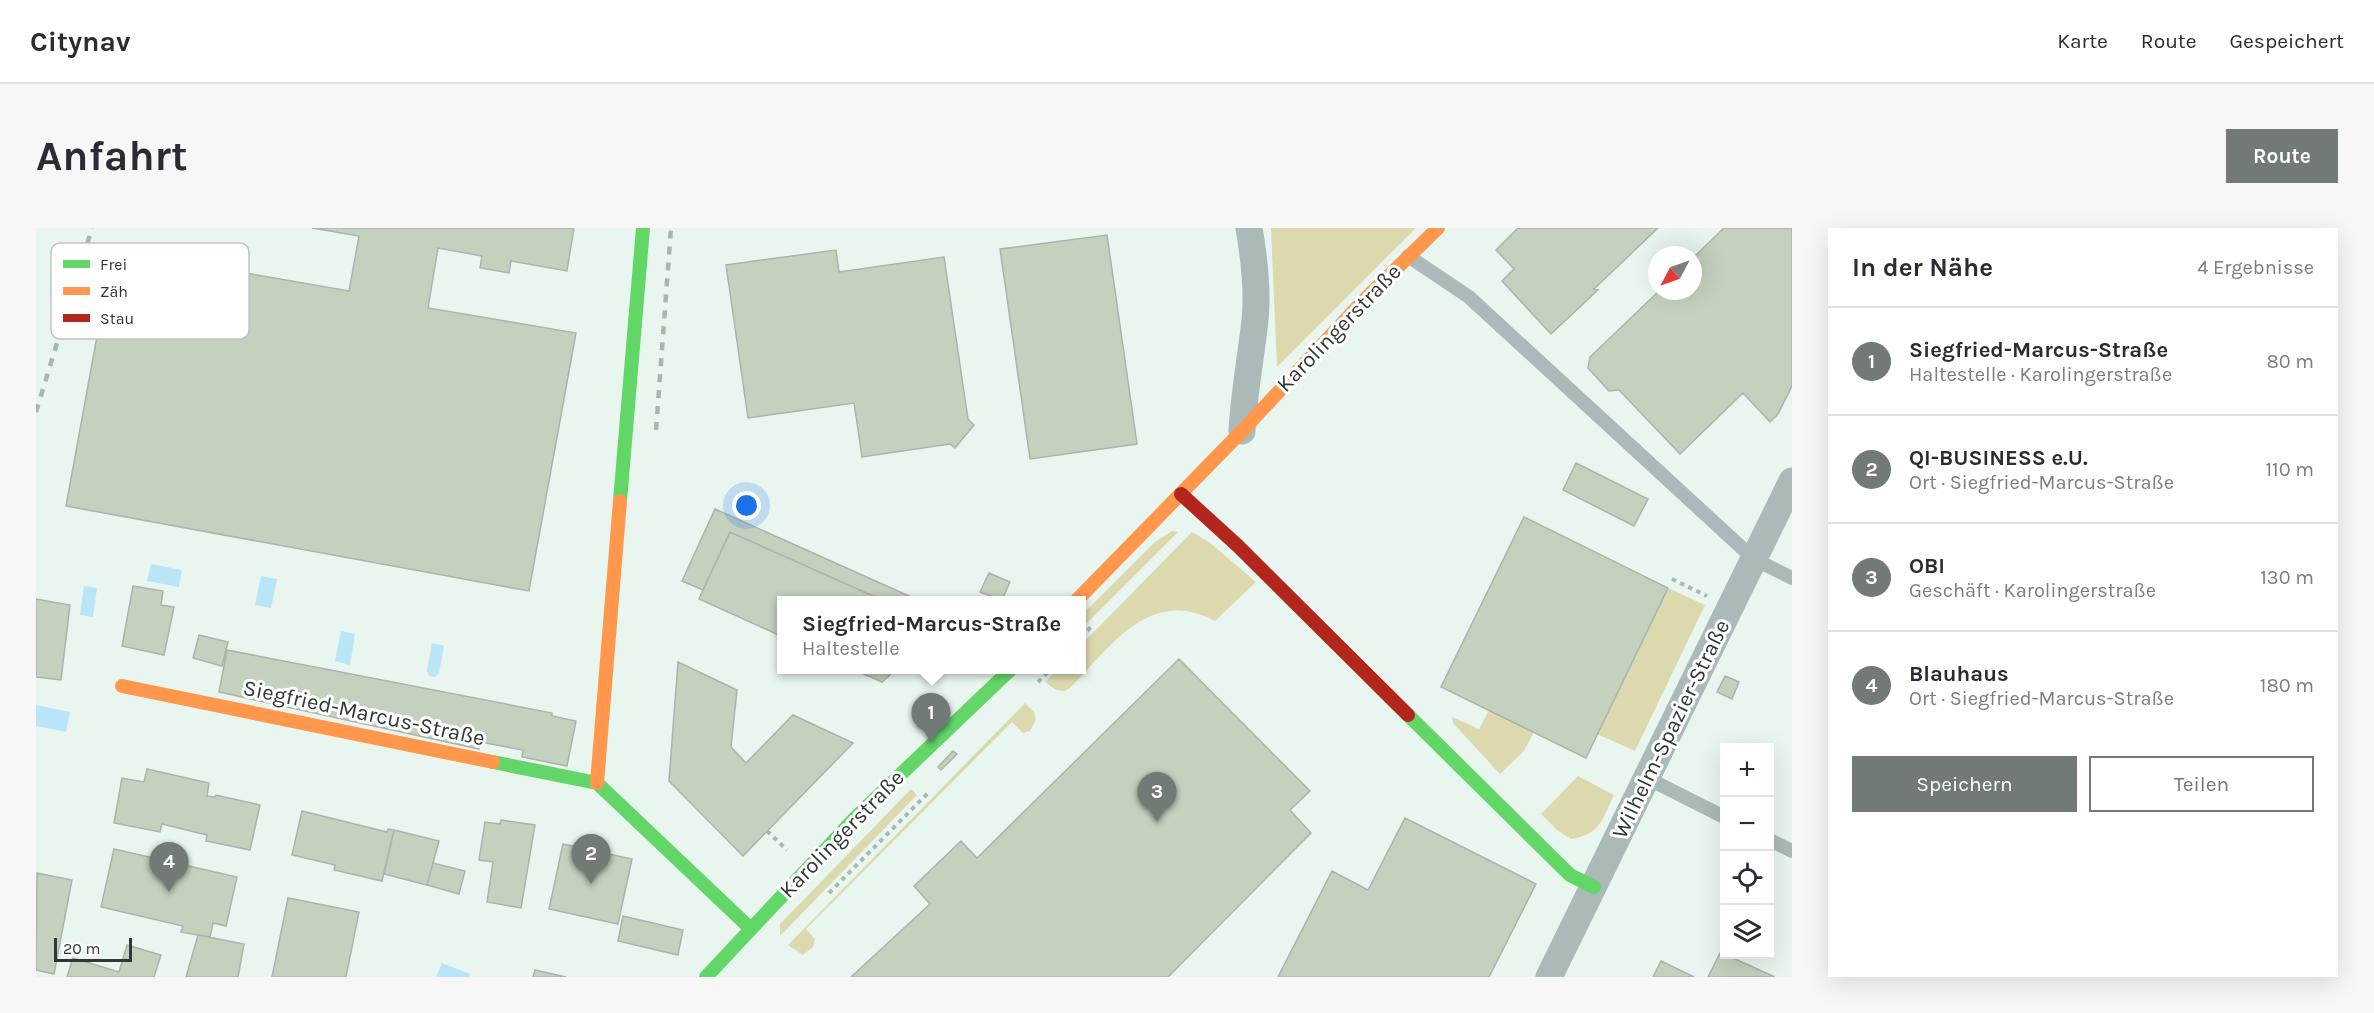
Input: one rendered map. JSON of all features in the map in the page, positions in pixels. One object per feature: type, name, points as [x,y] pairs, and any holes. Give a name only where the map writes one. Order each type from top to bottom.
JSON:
[{"type":"street","points":[[643,228],[597,783],[751,929]]},
{"type":"street","name":"Karolingerstraße","points":[[1242,431],[1244,396],[1256,318],[1253,250],[1249,228]]},
{"type":"street","name":"Karolingerstraße","points":[[1081,596],[1242,431],[1408,255],[1438,228]]},
{"type":"street","name":"Wilhelm-Spazier-Straße","points":[[1549,977],[1792,481]]},
{"type":"street","points":[[1181,494],[1238,546],[1570,875],[1594,887]]},
{"type":"street","name":"Karolingerstraße","points":[[706,977],[856,818],[1005,674]]},
{"type":"street","name":"Siegfried-Marcus-Straße","points":[[122,686],[597,783]]},
{"type":"lane","points":[[1408,255],[1470,297],[1754,559],[1792,578]]},
{"type":"lane","points":[[1647,778],[1720,814]]},
{"type":"lane","points":[[1774,842],[1792,851]]},
{"type":"path","points":[[1672,579],[1731,607]]},
{"type":"path","points":[[1032,687],[1045,674]]},
{"type":"path","points":[[826,895],[933,787]]},
{"type":"path","points":[[767,831],[790,853]]},
{"type":"shaded area","points":[[1271,228],[1416,228],[1277,367]]},
{"type":"shaded area","points":[[1172,531],[1178,532],[1086,624],[1086,611],[1155,542]]},
{"type":"shaded area","points":[[1192,532],[1209,542],[1256,582],[1215,621],[1192,612],[1171,611],[1151,616],[1117,639],[1086,671],[1086,640]]},
{"type":"shaded area","points":[[1668,588],[1705,605],[1635,751],[1597,734]]},
{"type":"shaded area","points":[[1053,674],[1083,674],[1064,691],[1056,690],[1045,682]]},
{"type":"shaded area","points":[[1025,703],[1034,712],[1036,720],[1030,731],[1023,733],[1012,722],[806,929],[815,939],[813,947],[803,955],[788,945]]},
{"type":"shaded area","points":[[1489,710],[1534,732],[1524,751],[1500,774],[1453,723],[1452,717],[1479,729]]},
{"type":"shaded area","points":[[1578,776],[1614,795],[1603,819],[1595,829],[1589,834],[1571,839],[1557,830],[1541,814]]},
{"type":"shaded area","points":[[911,789],[917,795],[780,936],[780,924]]},
{"type":"water","points":[[151,564],[182,570],[179,587],[147,581]]},
{"type":"water","points":[[261,576],[277,579],[271,608],[255,605]]},
{"type":"water","points":[[84,586],[97,588],[93,617],[80,615]]},
{"type":"water","points":[[341,631],[355,634],[350,665],[335,661]]},
{"type":"water","points":[[432,643],[444,646],[439,673],[435,677],[429,676],[427,671]]},
{"type":"water","points":[[36,705],[70,712],[66,732],[36,726]]},
{"type":"water","points":[[442,963],[470,974],[469,977],[436,977]]},
{"type":"building","points":[[312,228],[574,228],[567,271],[511,261],[509,273],[480,268],[482,256],[438,248],[428,308],[576,333],[529,591],[66,506],[97,339],[249,339],[249,274],[349,291],[359,236]]},
{"type":"building","points":[[1518,228],[1658,228],[1594,289],[1598,290],[1551,334],[1502,281],[1514,269],[1496,250]]},
{"type":"building","points":[[1724,228],[1792,228],[1792,386],[1778,414],[1770,422],[1743,393],[1680,454],[1619,390],[1609,391],[1588,368],[1590,357],[1650,300],[1702,300],[1702,249]]},
{"type":"building","points":[[1107,235],[1137,444],[1030,459],[1000,249]]},
{"type":"building","points":[[836,250],[839,272],[944,257],[968,419],[974,425],[955,448],[950,444],[862,457],[854,403],[748,418],[726,265]]},
{"type":"building","points":[[1576,463],[1648,499],[1634,526],[1563,490]]},
{"type":"building","points":[[715,509],[909,596],[873,596],[730,532],[703,590],[682,581]]},
{"type":"building","points":[[1524,517],[1668,588],[1586,758],[1441,687]]},
{"type":"building","points":[[730,532],[873,596],[777,596],[777,634],[699,599]]},
{"type":"building","points":[[989,573],[1010,582],[1004,596],[991,596],[980,592]]},
{"type":"building","points":[[133,586],[163,591],[161,605],[174,607],[164,655],[122,646]]},
{"type":"building","points":[[36,599],[70,605],[61,680],[36,677]]},
{"type":"building","points":[[199,635],[228,642],[222,666],[193,658]]},
{"type":"building","points":[[227,650],[552,713],[552,716],[576,721],[567,766],[522,757],[523,750],[480,742],[479,749],[219,692]]},
{"type":"building","points":[[1179,659],[1310,791],[1290,810],[1311,833],[1168,977],[851,977],[930,904],[914,886],[961,841],[977,858]]},
{"type":"building","points":[[678,662],[737,690],[731,747],[746,763],[793,715],[853,743],[743,856],[669,781]]},
{"type":"building","points":[[864,674],[891,674],[882,682]]},
{"type":"building","points":[[1725,676],[1739,682],[1732,699],[1717,692]]},
{"type":"building","points":[[953,751],[957,754],[941,770],[938,767]]},
{"type":"building","points":[[147,769],[209,783],[207,796],[215,797],[216,795],[260,805],[250,850],[206,841],[207,835],[162,824],[160,832],[114,823],[122,778],[144,782]]},
{"type":"building","points":[[302,811],[387,832],[388,829],[394,830],[382,881],[334,870],[335,865],[292,855]]},
{"type":"building","points":[[1405,818],[1536,884],[1489,977],[1278,977],[1332,871],[1368,890]]},
{"type":"building","points":[[501,820],[535,825],[521,908],[487,902],[493,862],[479,860],[485,822],[500,824]]},
{"type":"building","points":[[394,830],[439,841],[427,885],[384,874]]},
{"type":"building","points":[[563,844],[632,859],[618,924],[549,909]]},
{"type":"building","points":[[114,849],[237,877],[226,926],[213,923],[210,937],[181,932],[183,926],[101,907]]},
{"type":"building","points":[[433,863],[465,871],[459,894],[427,885]]},
{"type":"building","points":[[37,873],[72,880],[54,974],[36,970]]},
{"type":"building","points":[[288,898],[359,912],[346,977],[272,977]]},
{"type":"building","points":[[623,916],[683,930],[678,955],[618,941]]},
{"type":"building","points":[[198,935],[244,944],[238,977],[186,977]]},
{"type":"building","points":[[127,945],[161,955],[154,977],[67,977],[73,958],[119,972]]},
{"type":"building","points":[[1720,953],[1720,959],[1735,959],[1775,977],[1708,977]]},
{"type":"building","points":[[1661,961],[1694,977],[1653,977]]},
{"type":"building","points":[[535,970],[566,977],[533,977]]},
{"type":"railway","points":[[87,243],[92,228]]},
{"type":"railway","points":[[656,430],[671,228]]},
{"type":"railway","points":[[36,412],[58,339]]},
{"type":"traffic: fast","points":[[620,501],[643,228]]},
{"type":"traffic: fast","points":[[706,977],[856,817],[1006,674]]},
{"type":"traffic: fast","points":[[1408,715],[1570,875],[1594,887]]},
{"type":"traffic: fast","points":[[493,762],[597,783],[751,929]]},
{"type":"traffic: slow","points":[[1081,596],[1242,431],[1364,300],[1438,228]]},
{"type":"traffic: slow","points":[[597,783],[620,501]]},
{"type":"traffic: slow","points":[[122,686],[493,762]]},
{"type":"traffic: jam","points":[[1181,494],[1238,546],[1408,715]]},
{"type":"place","name":"Siegfried-Marcus-Straße","points":[[931,743]]},
{"type":"place","name":"OBI","points":[[1157,822]]},
{"type":"place","name":"QI-BUSINESS e.U.","points":[[591,884]]},
{"type":"place","name":"Blauhaus","points":[[169,892]]}]
